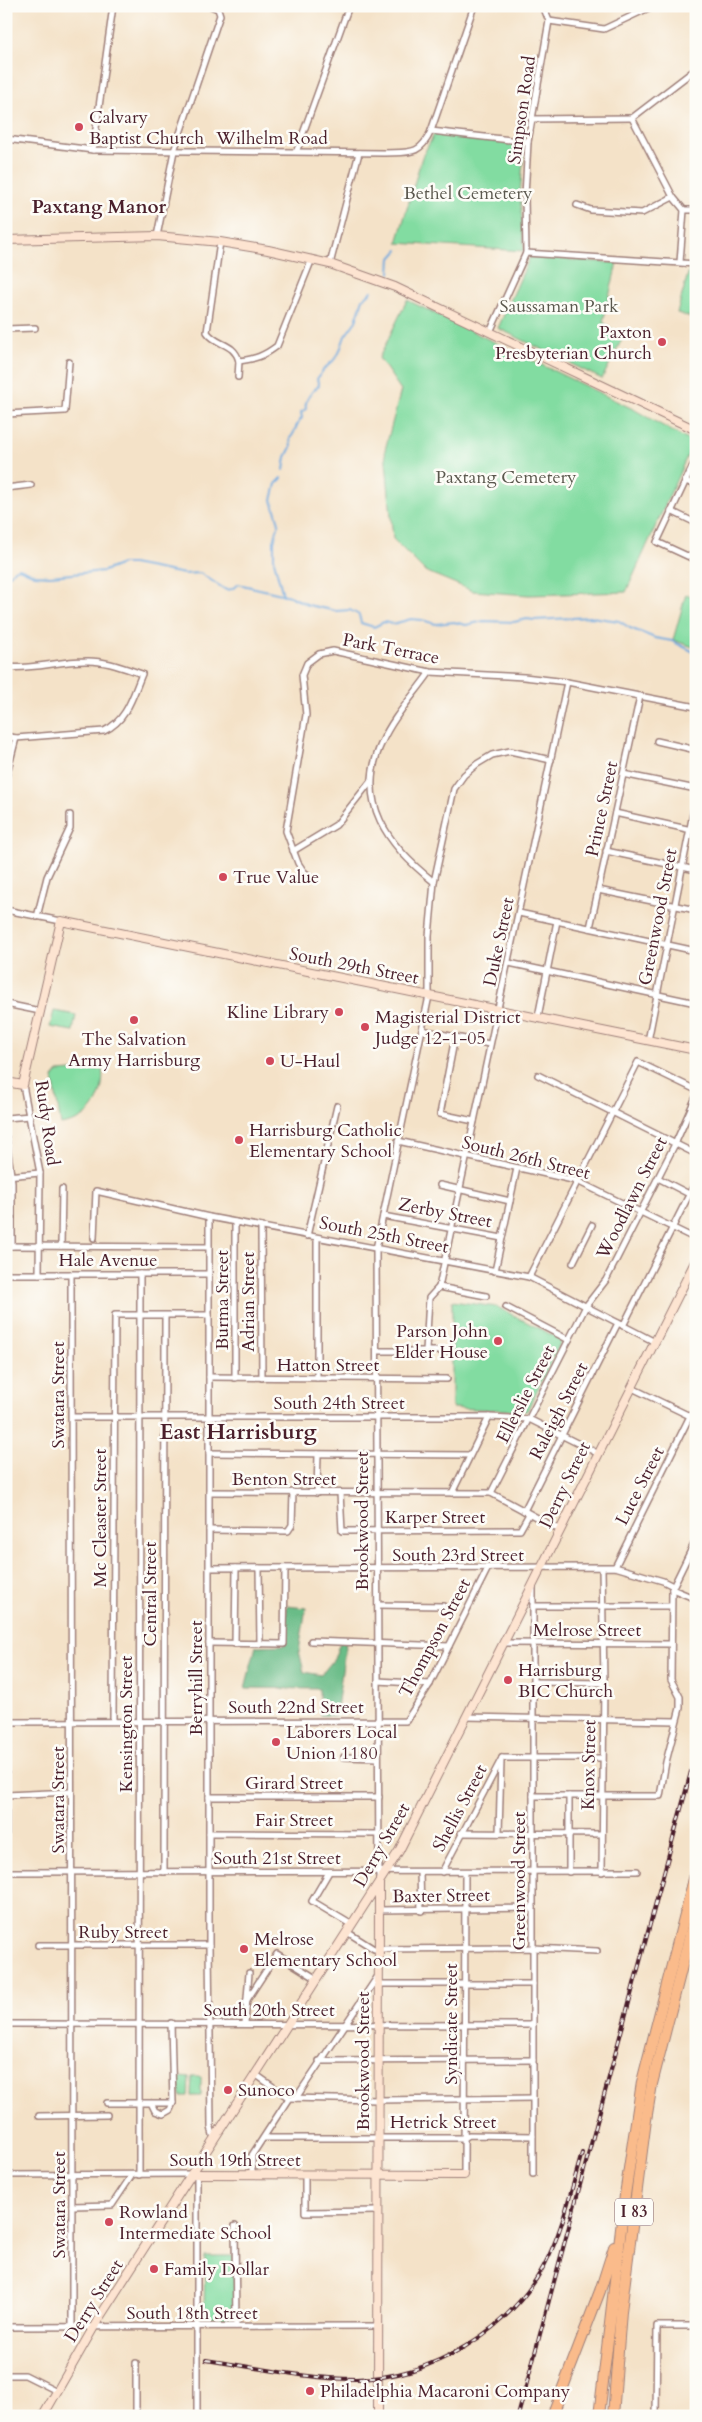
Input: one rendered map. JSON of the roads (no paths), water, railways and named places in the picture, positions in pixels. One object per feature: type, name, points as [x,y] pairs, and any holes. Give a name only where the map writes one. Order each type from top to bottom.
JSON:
[{"type":"highway","name":"I 83","points":[[599,2415],[625,2195],[642,2082],[696,1871]]},
{"type":"highway","name":"I 83","points":[[612,2416],[621,2311],[646,2120],[652,2084],[696,1910]]},
{"type":"highway","points":[[552,2416],[607,2269],[625,2195]]},
{"type":"highway","points":[[558,2416],[566,2375]]},
{"type":"main road","points":[[6,240],[157,236],[220,242],[312,259],[395,287],[696,430]]},
{"type":"main road","name":"South 29th Street","points":[[60,921],[696,1050]]},
{"type":"main road","name":"Rudy Road","points":[[23,1085],[60,921]]},
{"type":"main road","points":[[6,1082],[23,1085]]},
{"type":"main road","name":"Derry Street","points":[[43,2416],[94,2327],[350,1929],[379,1882],[382,1872],[399,1851],[696,1260]]},
{"type":"main road","name":"Brookwood Street","points":[[378,2416],[379,1882]]},
{"type":"main road","name":"South 19th Street","points":[[194,2174],[464,2175]]},
{"type":"street","points":[[93,150],[113,6]]},
{"type":"street","points":[[157,236],[174,151],[220,15],[218,9],[212,6]]},
{"type":"street","points":[[297,150],[349,6]]},
{"type":"street","name":"Wilhelm Road","points":[[6,139],[93,150],[297,150],[359,153],[415,151],[426,143],[431,131],[474,6]]},
{"type":"street","points":[[543,6],[549,21],[604,29],[654,6]]},
{"type":"street","name":"Simpson Road","points":[[490,332],[526,254],[525,196],[528,142],[549,21]]},
{"type":"street","points":[[531,119],[632,118],[696,69]]},
{"type":"street","points":[[632,118],[673,197],[684,210],[680,262]]},
{"type":"street","points":[[431,131],[528,142]]},
{"type":"street","points":[[330,264],[359,153]]},
{"type":"street","points":[[577,205],[591,210],[642,213],[673,197]]},
{"type":"street","points":[[684,210],[696,210]]},
{"type":"street","points":[[220,242],[206,332],[211,338],[230,346],[237,352],[239,361],[238,377]]},
{"type":"street","points":[[526,254],[696,264]]},
{"type":"street","points":[[239,361],[265,355],[277,346],[312,259]]},
{"type":"street","points":[[6,329],[35,328]]},
{"type":"street","points":[[6,414],[65,411],[69,362]]},
{"type":"street","points":[[696,459],[657,542],[696,560]]},
{"type":"street","points":[[686,481],[696,485]]},
{"type":"street","points":[[6,488],[31,485]]},
{"type":"street","points":[[672,511],[696,523]]},
{"type":"street","name":"Park Terrace","points":[[312,878],[304,872],[293,851],[286,831],[306,715],[302,675],[307,663],[319,654],[333,651],[430,672],[524,677],[566,682],[696,707]]},
{"type":"street","points":[[6,667],[18,668],[85,661],[111,664],[142,674],[125,712],[114,726],[104,731],[16,738],[6,736]]},
{"type":"street","points":[[430,672],[382,740],[374,761],[370,782],[375,807],[393,844],[402,855],[434,882]]},
{"type":"street","name":"Duke Street","points":[[426,1351],[427,1307],[429,1298],[440,1287],[489,1044],[509,963],[566,682]]},
{"type":"street","name":"Prince Street","points":[[590,928],[640,696]]},
{"type":"street","points":[[6,777],[16,738]]},
{"type":"street","points":[[657,741],[696,750]]},
{"type":"street","name":"Brookwood Street","points":[[382,1872],[379,1834],[378,1758],[376,1250],[429,996],[429,936],[434,882],[454,789],[477,764],[492,755],[510,751],[551,760]]},
{"type":"street","points":[[623,774],[696,789]]},
{"type":"street","points":[[293,851],[336,825],[370,782]]},
{"type":"street","name":"Greenwood Street","points":[[648,1041],[696,798]]},
{"type":"street","points":[[615,813],[696,831]]},
{"type":"street","points":[[37,917],[47,877],[70,828],[70,815]]},
{"type":"street","points":[[606,852],[696,870]]},
{"type":"street","points":[[598,890],[696,910]]},
{"type":"street","name":"South 29th Street","points":[[6,910],[60,921]]},
{"type":"street","points":[[519,913],[696,951]]},
{"type":"street","points":[[538,1017],[557,921]]},
{"type":"street","points":[[509,963],[696,1003]]},
{"type":"street","points":[[6,1004],[40,1011]]},
{"type":"street","points":[[422,1030],[489,1044]]},
{"type":"street","points":[[455,1037],[440,1114],[474,1121]]},
{"type":"street","points":[[529,1277],[638,1062],[696,1090]]},
{"type":"street","points":[[538,1075],[696,1154]]},
{"type":"street","name":"Rudy Road","points":[[23,1085],[40,1173],[38,1274]]},
{"type":"street","name":"Woodlawn Street","points":[[586,1306],[606,1280],[675,1144],[696,1098]]},
{"type":"street","points":[[307,1236],[337,1106]]},
{"type":"street","points":[[6,1118],[30,1116]]},
{"type":"street","points":[[6,1138],[9,1176],[9,1246],[209,1247]]},
{"type":"street","name":"South 26th Street","points":[[398,1141],[577,1181],[696,1239]]},
{"type":"street","points":[[495,1271],[517,1168]]},
{"type":"street","points":[[9,1176],[40,1173]]},
{"type":"street","points":[[658,1178],[689,1194]]},
{"type":"street","name":"Raleigh Street","points":[[527,1512],[562,1436],[696,1181]]},
{"type":"street","points":[[440,1186],[510,1201]]},
{"type":"street","points":[[61,1246],[62,1189]]},
{"type":"street","name":"South 25th Street","points":[[94,1238],[96,1192],[209,1217],[376,1250],[529,1277],[654,1342]]},
{"type":"street","name":"Zerby Street","points":[[383,1216],[502,1238]]},
{"type":"street","name":"Berryhill Street","points":[[209,1217],[209,2023],[211,2127],[214,2139]]},
{"type":"street","name":"Burma Street","points":[[235,1378],[236,1222]]},
{"type":"street","points":[[573,1263],[592,1225]]},
{"type":"street","name":"Adrian Street","points":[[262,1227],[262,1378]]},
{"type":"street","points":[[316,1238],[317,1378]]},
{"type":"street","name":"Hale Avenue","points":[[6,1274],[209,1274]]},
{"type":"street","name":"Swatara Street","points":[[71,1274],[72,2327]]},
{"type":"street","name":"Kensington Street","points":[[139,2175],[140,1274]]},
{"type":"street","points":[[440,1287],[486,1296]]},
{"type":"street","name":"Ellerslie Street","points":[[492,1494],[586,1306]]},
{"type":"street","points":[[506,1308],[569,1340]]},
{"type":"street","name":"Mc Cleaster Street","points":[[114,1720],[115,1315],[140,1316]]},
{"type":"street","points":[[140,1316],[209,1315]]},
{"type":"street","name":"Central Street","points":[[164,1872],[165,1316]]},
{"type":"street","points":[[377,1351],[447,1351]]},
{"type":"street","name":"Hatton Street","points":[[209,1377],[447,1379]]},
{"type":"street","points":[[632,1388],[693,1418]]},
{"type":"street","name":"South 24th Street","points":[[72,1417],[489,1417],[529,1419],[598,1453]]},
{"type":"street","points":[[452,1493],[489,1417]]},
{"type":"street","name":"Luce Street","points":[[615,1567],[693,1418]]},
{"type":"street","points":[[209,1453],[470,1455]]},
{"type":"street","points":[[317,1492],[318,1454]]},
{"type":"street","name":"Benton Street","points":[[209,1492],[492,1494],[560,1530]]},
{"type":"street","points":[[209,1530],[288,1530],[292,1524],[293,1492]]},
{"type":"street","name":"Karper Street","points":[[340,1493],[340,1531],[520,1530],[527,1512]]},
{"type":"street","points":[[533,1796],[660,1796],[680,1697],[671,1680],[670,1606],[672,1588],[696,1540]]},
{"type":"street","name":"South 23rd Street","points":[[209,1568],[541,1569],[615,1567],[664,1581],[672,1588],[696,1599]]},
{"type":"street","points":[[235,1644],[236,1568]]},
{"type":"street","points":[[259,1568],[260,1644]]},
{"type":"street","points":[[210,1643],[284,1644],[285,1568]]},
{"type":"street","name":"Thompson Street","points":[[406,1721],[430,1684],[488,1568]]},
{"type":"street","name":"Knox Street","points":[[602,1568],[604,1683],[602,1872]]},
{"type":"street","name":"Greenwood Street","points":[[532,2174],[533,1587]]},
{"type":"street","points":[[378,1606],[443,1606]]},
{"type":"street","points":[[533,1606],[670,1606]]},
{"type":"street","points":[[311,1641],[450,1646]]},
{"type":"street","name":"Melrose Street","points":[[504,1643],[670,1644]]},
{"type":"street","points":[[378,1681],[430,1684]]},
{"type":"street","points":[[533,1682],[604,1683]]},
{"type":"street","points":[[466,1717],[676,1721]]},
{"type":"street","name":"South 22nd Street","points":[[6,1722],[114,1720],[406,1721]]},
{"type":"street","points":[[6,1750],[6,1922]]},
{"type":"street","points":[[344,1757],[378,1758]]},
{"type":"street","points":[[498,1833],[502,1758],[602,1758]]},
{"type":"street","name":"Shellis Street","points":[[442,1872],[502,1758]]},
{"type":"street","points":[[7,1794],[71,1792]]},
{"type":"street","points":[[569,1796],[569,1872]]},
{"type":"street","name":"Girard Street","points":[[209,1797],[379,1797]]},
{"type":"street","name":"Fair Street","points":[[209,1833],[379,1834]]},
{"type":"street","points":[[461,1833],[602,1834]]},
{"type":"street","name":"South 21st Street","points":[[7,1872],[637,1872]]},
{"type":"street","points":[[329,1872],[312,1900],[374,1949],[533,1948],[597,1951]]},
{"type":"street","points":[[420,1872],[422,1911]]},
{"type":"street","name":"Syndicate Street","points":[[464,2175],[465,1872]]},
{"type":"street","name":"Baxter Street","points":[[379,1910],[422,1911],[533,1908]]},
{"type":"street","name":"Ruby Street","points":[[38,1946],[209,1945]]},
{"type":"street","points":[[246,2003],[277,1954],[317,1979]]},
{"type":"street","points":[[245,2023],[249,1973]]},
{"type":"street","points":[[296,2098],[379,1974]]},
{"type":"street","points":[[379,1984],[533,1984]]},
{"type":"street","points":[[151,2102],[155,2111],[163,2114],[170,2110],[173,2103],[171,2023]]},
{"type":"street","name":"South 20th Street","points":[[6,2024],[533,2024]]},
{"type":"street","points":[[319,2061],[533,2060]]},
{"type":"street","points":[[255,2074],[289,2098],[378,2100],[532,2098]]},
{"type":"street","points":[[252,2174],[252,2155],[289,2098]]},
{"type":"street","points":[[107,2103],[173,2103]]},
{"type":"street","points":[[39,2116],[107,2115]]},
{"type":"street","name":"Hetrick Street","points":[[264,2138],[378,2136],[464,2138],[469,2134],[532,2136]]},
{"type":"street","points":[[194,2174],[197,2416]]},
{"type":"street","name":"South 19th Street","points":[[6,2175],[194,2174]]},
{"type":"street","points":[[72,2206],[112,2205],[132,2175]]},
{"type":"street","points":[[305,2175],[305,2212],[378,2211]]},
{"type":"street","points":[[236,2226],[236,2326]]},
{"type":"street","name":"South 18th Street","points":[[6,2327],[378,2326]]},
{"type":"street","points":[[656,2416],[657,2326],[696,2326]]},
{"type":"street","points":[[136,2364],[136,2416]]},
{"type":"street","points":[[6,2375],[25,2375],[57,2391]]},
{"type":"waterway","points":[[390,273],[391,258],[398,250]]},
{"type":"waterway","points":[[284,470],[286,457],[291,447],[290,438],[302,418],[301,412],[306,409],[309,396],[319,386],[317,379],[339,353],[345,336],[356,321],[363,299],[372,291]]},
{"type":"waterway","points":[[282,478],[276,484],[272,500],[279,523],[274,541],[274,561],[283,595]]},
{"type":"waterway","points":[[10,575],[19,568],[35,575],[50,576],[104,571],[122,564],[132,564],[184,574],[200,573],[226,590],[232,589],[238,584],[290,596],[308,605],[336,611],[350,610],[359,615],[361,623],[374,627],[384,622],[393,624],[411,619],[436,624],[454,622],[466,625],[484,621],[514,622],[527,619],[591,617],[619,621],[630,628],[655,638],[672,641],[696,653]]},
{"type":"railway","points":[[518,2416],[696,1753]]},
{"type":"railway","points":[[206,2360],[299,2375],[356,2379],[384,2377],[412,2370],[440,2360],[466,2346],[490,2330],[511,2310],[530,2288],[545,2264],[562,2223],[582,2153]]},
{"type":"place","name":"Calvary Baptist Church","points":[[79,127]]},
{"type":"place","name":"Paxton Presbyterian Church","points":[[662,342]]},
{"type":"place","name":"True Value","points":[[223,877]]},
{"type":"place","name":"Kline Library","points":[[339,1012]]},
{"type":"place","name":"The Salvation Army Harrisburg","points":[[134,1020]]},
{"type":"place","name":"Magisterial District Judge 12-1-05","points":[[365,1027]]},
{"type":"place","name":"U-Haul","points":[[270,1061]]},
{"type":"place","name":"Harrisburg Catholic Elementary School","points":[[239,1140]]},
{"type":"place","name":"Parson John Elder House","points":[[498,1341]]},
{"type":"place","name":"Harrisburg BIC Church","points":[[508,1680]]},
{"type":"place","name":"Laborers Local Union 1180","points":[[276,1742]]},
{"type":"place","name":"Melrose Elementary School","points":[[244,1949]]},
{"type":"place","name":"Sunoco","points":[[228,2090]]},
{"type":"place","name":"Rowland Intermediate School","points":[[109,2222]]},
{"type":"place","name":"Family Dollar","points":[[154,2269]]},
{"type":"place","name":"Philadelphia Macaroni Company","points":[[310,2391]]},
{"type":"district","name":"Paxtang Manor","points":[[99,207]]},
{"type":"district","name":"East Harrisburg","points":[[238,1432]]},
{"type":"park label","name":"Bethel Cemetery","points":[[468,193]]},
{"type":"park label","name":"Saussaman Park","points":[[559,306]]},
{"type":"park label","name":"Paxtang Cemetery","points":[[506,477]]}]
